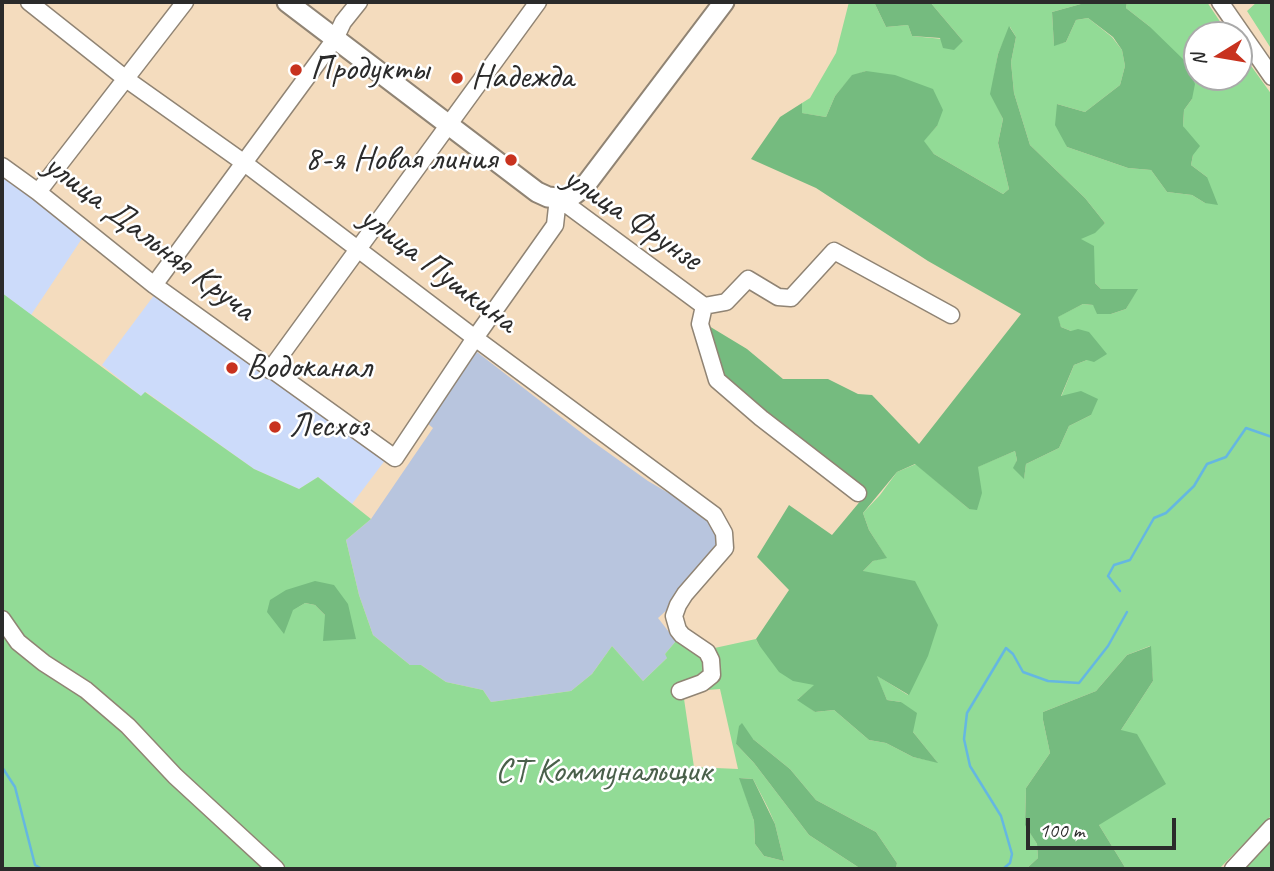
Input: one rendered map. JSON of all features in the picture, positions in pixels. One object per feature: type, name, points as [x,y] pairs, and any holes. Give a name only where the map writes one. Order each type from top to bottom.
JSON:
[{"type":"main road","name":"улица Фрунзе","points":[[286,2],[537,192],[558,198]]},
{"type":"main road","points":[[558,198],[572,196],[584,187],[722,2]]},
{"type":"street","name":"улица Пушкина","points":[[29,2],[126,79],[243,162],[714,515],[724,533],[725,548],[685,594],[674,616],[678,630],[708,652],[712,674],[702,683],[680,691]]},
{"type":"street","points":[[38,192],[185,2]]},
{"type":"street","points":[[154,285],[335,39],[343,22],[359,2]]},
{"type":"street","points":[[270,370],[538,2]]},
{"type":"street","points":[[1220,2],[1272,77]]},
{"type":"street","name":"улица Дальняя Круча","points":[[2,166],[154,285],[395,458],[475,338]]},
{"type":"street","points":[[475,338],[555,225],[558,198]]},
{"type":"street","name":"улица Фрунзе","points":[[558,198],[704,306],[726,303],[748,279],[778,297],[791,298],[834,251],[951,315]]},
{"type":"street","points":[[704,306],[700,324],[717,380],[761,418],[858,493]]},
{"type":"street","points":[[2,619],[18,642],[44,663],[86,690],[128,726],[199,799],[276,869]]},
{"type":"street","points":[[1233,869],[1272,827]]},
{"type":"shaded area","points":[[2,176],[83,237],[31,315],[2,293]]},
{"type":"shaded area","points":[[155,294],[386,459],[352,504],[318,477],[299,489],[254,469],[146,392],[142,397],[102,365]]},
{"type":"shaded area","points":[[477,352],[592,441],[714,524],[721,550],[679,599],[658,618],[676,641],[665,654],[668,657],[643,681],[612,646],[592,674],[571,691],[491,702],[483,690],[446,682],[421,665],[410,665],[373,635],[359,595],[346,540],[371,519],[433,428],[427,423],[468,355]]},
{"type":"green space","name":"СТ Коммунальщик","points":[[849,2],[874,2],[886,27],[908,25],[912,36],[963,41],[930,2],[1088,2],[1052,12],[1054,45],[1066,42],[1076,20],[1088,18],[1112,37],[1122,50],[1125,66],[1120,85],[1085,112],[1057,104],[1067,147],[1128,168],[1151,170],[1167,192],[1192,195],[1205,203],[1207,177],[1191,165],[1193,155],[1183,126],[1184,110],[1192,99],[1187,91],[1253,91],[1253,69],[1272,95],[1272,815],[1219,869],[1126,869],[1099,825],[1121,730],[1153,681],[1150,646],[1127,655],[1096,691],[1043,712],[1050,753],[1026,788],[1025,824],[1037,844],[1038,858],[1026,869],[896,869],[897,863],[876,832],[816,800],[790,769],[753,739],[736,744],[754,763],[809,835],[861,869],[281,869],[25,644],[10,625],[2,611],[2,293],[141,396],[145,392],[254,469],[299,489],[318,477],[371,519],[346,540],[359,595],[373,635],[410,665],[421,665],[446,682],[483,690],[491,702],[571,691],[592,674],[612,646],[643,681],[667,658],[665,654],[676,641],[688,633],[710,649],[756,639],[759,645],[815,685],[798,699],[815,712],[834,710],[869,740],[886,743],[913,757],[937,762],[913,732],[901,702],[887,700],[876,675],[908,695],[863,571],[873,561],[886,557],[869,530],[863,513],[897,472],[916,464],[969,509],[977,467],[1015,451],[1017,460],[1014,468],[1024,478],[1026,464],[1059,448],[1069,426],[1091,415],[1061,397],[1074,365],[1087,360],[1071,331],[1061,327],[1057,317],[1083,304],[1093,305],[1111,314],[1126,309],[1137,289],[1101,289],[1095,283],[1080,239],[1105,223],[1085,198],[1030,145],[1014,93],[1011,62],[1016,37],[1010,27],[998,54],[991,94],[1003,119],[998,143],[1009,189],[1003,194],[934,154],[923,141],[937,126],[866,71],[852,76],[835,96],[826,117],[801,113],[802,103],[810,98],[836,53]],"holes":[[[334,585],[325,615],[315,605],[305,603],[293,610]],[[720,689],[738,769],[694,767],[683,692]],[[740,778],[753,779],[775,824],[784,861],[764,856],[755,844],[754,821]]]},
{"type":"green space","points":[[874,2],[930,2],[963,41],[954,50],[943,48],[940,38],[912,36],[908,25],[886,27]]},
{"type":"green space","points":[[1088,2],[1127,2],[1126,8],[1183,59],[1183,91],[1194,91],[1192,99],[1184,110],[1183,126],[1200,146],[1193,155],[1191,165],[1207,177],[1218,205],[1205,203],[1192,195],[1167,192],[1151,170],[1128,168],[1067,147],[1055,125],[1057,104],[1085,112],[1120,85],[1125,66],[1122,50],[1113,37],[1088,18],[1076,20],[1066,42],[1054,46],[1052,12]]},
{"type":"green space","points":[[1127,2],[1207,2],[1220,21],[1183,21],[1183,84],[1149,26],[1126,8]]},
{"type":"green space","points":[[1257,2],[1272,2],[1272,50],[1247,11]]},
{"type":"green space","points":[[1009,26],[1016,37],[1011,62],[1014,93],[1030,145],[1085,198],[1105,223],[1095,233],[1081,239],[1094,246],[1095,283],[1101,289],[1138,289],[1126,309],[1111,314],[1097,314],[1093,305],[1083,304],[1058,317],[1061,327],[1071,331],[1078,329],[1089,332],[1107,354],[1094,362],[1087,360],[1074,365],[1061,396],[1081,391],[1098,399],[1091,415],[1069,426],[1059,448],[1026,464],[1024,479],[1013,468],[1017,460],[1015,451],[978,467],[982,493],[977,510],[969,509],[915,464],[897,472],[863,513],[869,530],[887,558],[873,561],[863,571],[915,581],[938,625],[928,656],[909,695],[877,676],[887,700],[901,702],[917,713],[913,732],[938,763],[913,757],[886,743],[869,740],[834,710],[815,712],[797,700],[814,685],[793,681],[779,672],[759,645],[756,639],[789,590],[757,557],[789,505],[832,535],[867,493],[724,381],[704,323],[747,349],[783,379],[828,379],[858,394],[872,395],[919,444],[1021,314],[928,261],[816,188],[751,159],[780,117],[802,103],[802,113],[826,117],[835,96],[852,75],[866,71],[895,75],[933,89],[943,110],[937,126],[924,141],[934,154],[1003,194],[1009,189],[998,143],[1003,119],[990,94],[998,54]]},
{"type":"green space","points":[[315,581],[334,585],[348,604],[356,639],[323,641],[325,615],[315,605],[305,603],[293,610],[284,634],[267,612],[270,600],[286,590]]},
{"type":"green space","points":[[2,626],[84,692],[269,869],[2,869]]},
{"type":"green space","points":[[1151,646],[1153,681],[1121,730],[1137,734],[1166,784],[1099,825],[1126,869],[1026,869],[1038,858],[1037,844],[1025,825],[1026,788],[1050,753],[1043,712],[1096,691],[1127,655]]},
{"type":"green space","points":[[742,723],[753,739],[790,769],[816,800],[876,832],[897,863],[896,869],[861,869],[809,835],[754,763],[736,744]]},
{"type":"green space","points":[[739,778],[753,779],[775,824],[784,861],[764,856],[755,844],[754,821]]},
{"type":"green space","points":[[1272,840],[1272,869],[1245,869]]},
{"type":"waterway","points":[[1120,591],[1108,576],[1114,565],[1130,560],[1154,518],[1166,513],[1194,486],[1207,464],[1226,457],[1246,428],[1272,437]]},
{"type":"waterway","points":[[1003,869],[1010,863],[1012,854],[1001,816],[970,766],[964,739],[967,713],[1006,648],[1013,654],[1023,672],[1048,681],[1079,683],[1108,646],[1127,612]]},
{"type":"waterway","points":[[2,767],[15,787],[35,865],[42,869]]},
{"type":"place","name":"Продукты","points":[[296,70]]},
{"type":"place","name":"Надежда","points":[[457,78]]},
{"type":"place","name":"8-я Новая линия","points":[[511,160]]},
{"type":"place","name":"Водоканал","points":[[232,368]]},
{"type":"place","name":"Лесхоз","points":[[275,427]]}]
